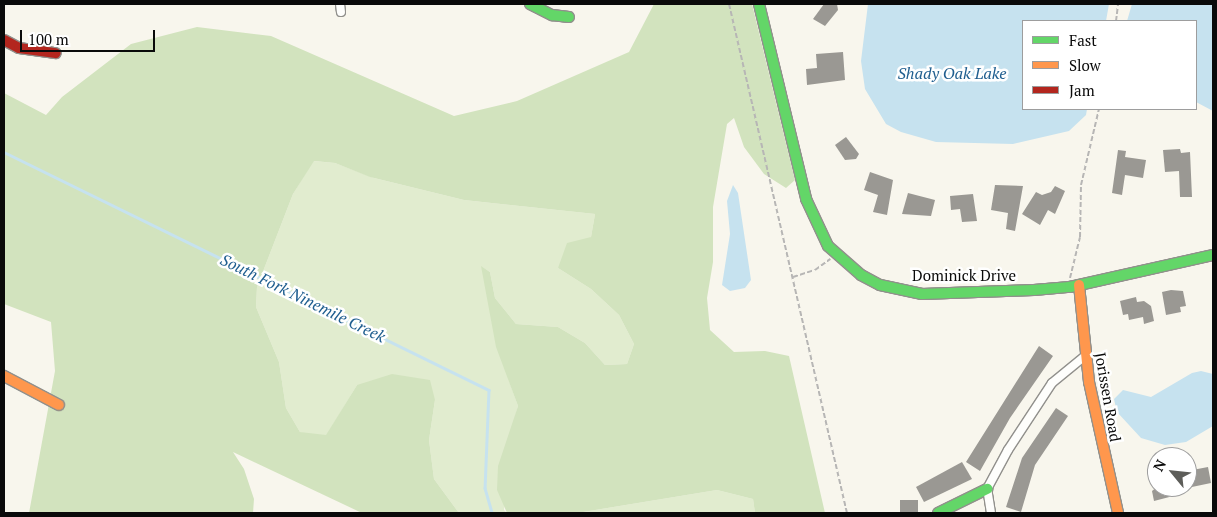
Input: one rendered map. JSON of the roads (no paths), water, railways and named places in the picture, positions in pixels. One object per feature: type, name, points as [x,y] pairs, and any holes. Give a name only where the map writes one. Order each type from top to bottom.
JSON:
[{"type":"street","points":[[530,4],[552,15],[570,17]]},
{"type":"street","name":"Dominick Drive","points":[[759,4],[806,200],[817,228],[835,254],[880,285],[922,294],[1074,282],[1213,255]]},
{"type":"street","points":[[4,40],[19,48],[56,53]]},
{"type":"street","name":"Jorissen Road","points":[[1074,282],[1085,356],[1118,513]]},
{"type":"street","points":[[938,513],[987,489],[1052,383],[1085,356]]},
{"type":"street","points":[[4,376],[59,405]]},
{"type":"street","points":[[987,489],[991,513]]},
{"type":"water","name":"Shady Oak Lake","points":[[868,4],[1109,4],[1106,20],[1022,20],[1022,110],[1087,110],[1086,115],[1069,131],[1013,144],[936,142],[901,132],[886,124],[865,89],[861,61]]},
{"type":"water","points":[[1132,4],[1213,4],[1213,111],[1197,103],[1197,20],[1127,20]]},
{"type":"water","points":[[733,185],[738,193],[751,280],[745,288],[730,291],[722,285],[730,234],[727,201]]},
{"type":"water","points":[[1201,371],[1213,374],[1213,426],[1186,442],[1165,445],[1141,438],[1117,412],[1114,399],[1123,390],[1151,397],[1192,373]]},
{"type":"waterway","name":"South Fork Ninemile Creek","points":[[4,152],[489,390],[485,488],[492,513]]}]
